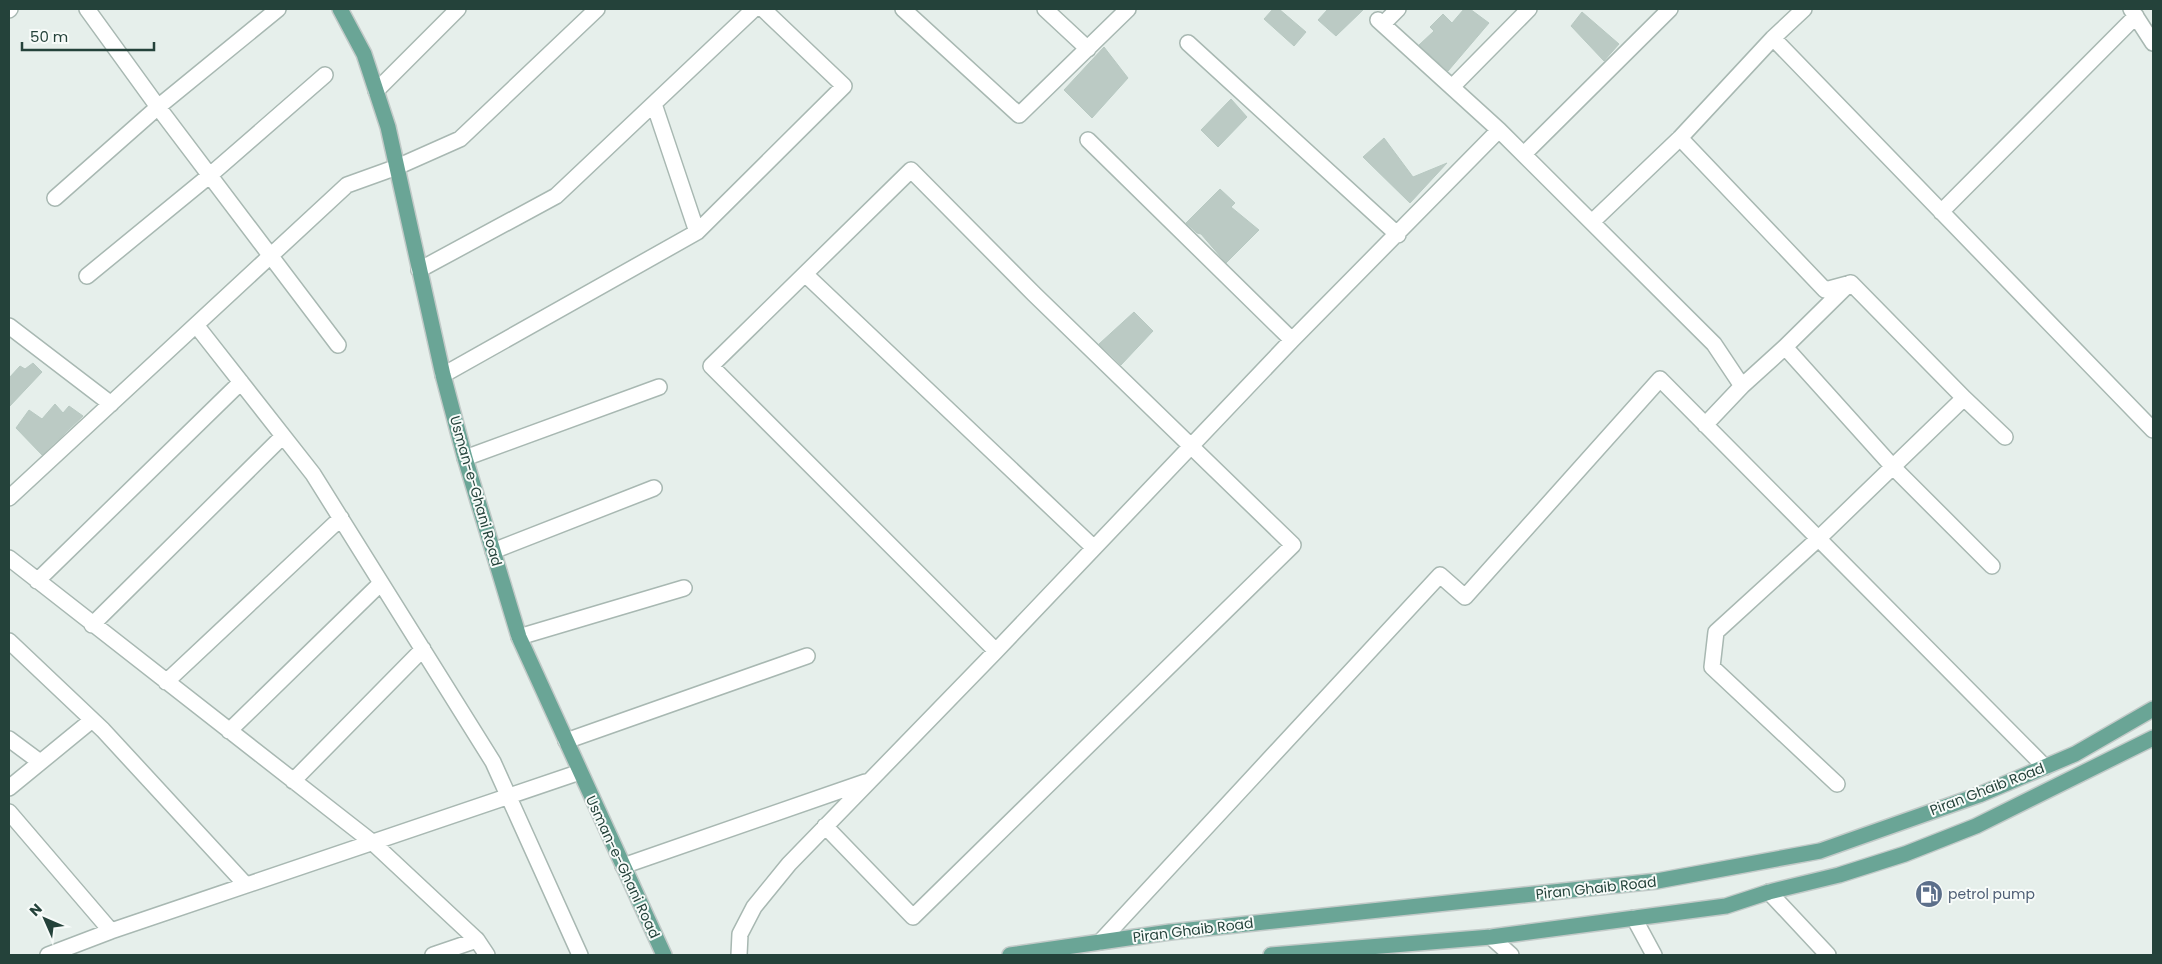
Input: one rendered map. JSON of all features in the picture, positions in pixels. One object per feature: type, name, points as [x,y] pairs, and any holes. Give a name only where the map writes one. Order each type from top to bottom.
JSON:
[{"type":"main road","name":"Usman-e-Ghani Road","points":[[340,9],[364,54],[388,127],[443,375],[465,458],[519,637],[664,955]]},
{"type":"main road","name":"Piran Ghaib Road","points":[[1010,955],[1170,932],[1657,882],[1820,851],[1979,795],[2045,767],[2075,754],[2153,709]]},
{"type":"main road","name":"Piran Ghaib Road","points":[[1271,955],[1491,937],[1726,906],[1769,892],[1839,875],[1905,854],[1976,826],[2153,738]]},
{"type":"street","points":[[87,9],[269,257],[338,345]]},
{"type":"street","points":[[55,198],[158,107],[278,9]]},
{"type":"street","points":[[376,91],[458,9]]},
{"type":"street","points":[[12,490],[111,404],[347,185],[397,167],[460,139],[597,9]]},
{"type":"street","points":[[443,375],[697,232],[844,86],[763,9]]},
{"type":"street","points":[[903,9],[1019,116],[1128,9]]},
{"type":"street","points":[[1045,9],[1088,49]]},
{"type":"street","points":[[1398,9],[1380,22],[1500,130],[1714,344],[1742,386]]},
{"type":"street","points":[[1452,87],[1529,9]]},
{"type":"street","points":[[1524,154],[1670,9]]},
{"type":"street","points":[[1592,222],[1680,138],[1773,38],[1804,9]]},
{"type":"street","points":[[419,270],[556,196],[654,104],[746,12]]},
{"type":"street","points":[[1941,212],[2134,13],[2153,44]]},
{"type":"street","points":[[1773,38],[2153,430]]},
{"type":"street","points":[[1188,44],[1398,234]]},
{"type":"street","points":[[87,276],[209,176],[325,75]]},
{"type":"street","points":[[654,104],[697,232]]},
{"type":"street","points":[[739,955],[740,934],[754,907],[789,864],[996,651],[1292,340],[1500,130]]},
{"type":"street","points":[[1680,138],[1824,290],[1850,283]]},
{"type":"street","points":[[1088,140],[1292,340]]},
{"type":"street","points":[[825,826],[913,918],[1293,545],[1034,294],[911,170],[710,366],[996,651]]},
{"type":"street","points":[[805,274],[1093,547]]},
{"type":"street","points":[[1705,425],[1742,386],[1850,283]]},
{"type":"street","points":[[1850,283],[2005,437]]},
{"type":"street","points":[[196,325],[313,474],[493,762],[580,955]]},
{"type":"street","points":[[9,326],[111,404]]},
{"type":"street","points":[[1785,347],[1893,467],[1992,566]]},
{"type":"street","points":[[1100,942],[1440,575],[1466,597],[1660,379],[2045,767]]},
{"type":"street","points":[[37,581],[240,382]]},
{"type":"street","points":[[465,458],[659,386]]},
{"type":"street","points":[[1837,784],[1712,667],[1716,632],[1818,539],[1964,398]]},
{"type":"street","points":[[92,625],[284,436]]},
{"type":"street","points":[[493,551],[654,488]]},
{"type":"street","points":[[166,682],[341,518]]},
{"type":"street","points":[[9,558],[92,625],[372,842],[477,940],[488,955]]},
{"type":"street","points":[[229,731],[381,582]]},
{"type":"street","points":[[519,637],[684,588]]},
{"type":"street","points":[[9,642],[92,720],[246,885]]},
{"type":"street","points":[[293,781],[423,649]]},
{"type":"street","points":[[566,741],[807,656]]},
{"type":"street","points":[[9,788],[92,720]]},
{"type":"street","points":[[9,739],[40,762]]},
{"type":"street","points":[[48,955],[111,931],[580,772]]},
{"type":"street","points":[[623,866],[869,781]]},
{"type":"street","points":[[9,812],[111,931]]},
{"type":"street","points":[[1769,892],[1828,955]]},
{"type":"street","points":[[1634,918],[1654,955]]},
{"type":"street","points":[[1491,937],[1511,955]]},
{"type":"street","points":[[433,955],[477,940]]},
{"type":"building","points":[[1273,9],[1279,9],[1306,32],[1294,46],[1264,19]]},
{"type":"building","points":[[1328,9],[1364,9],[1336,36],[1318,20]]},
{"type":"building","points":[[1464,9],[1470,9],[1489,23],[1448,71],[1419,45],[1434,31],[1430,27],[1443,14],[1452,23]]},
{"type":"building","points":[[1582,12],[1619,44],[1604,61],[1571,26]]},
{"type":"building","points":[[1104,47],[1128,78],[1092,118],[1064,90]]},
{"type":"building","points":[[1231,99],[1247,117],[1218,147],[1201,130]]},
{"type":"building","points":[[1384,138],[1413,177],[1447,163],[1410,203],[1363,157]]},
{"type":"building","points":[[1220,189],[1235,203],[1231,207],[1259,230],[1226,263],[1201,234],[1197,233],[1186,223]]},
{"type":"building","points":[[1134,312],[1153,331],[1121,365],[1099,344]]},
{"type":"building","points":[[33,363],[42,372],[9,407],[9,378],[20,366],[25,369]]},
{"type":"building","points":[[55,404],[63,413],[69,406],[83,416],[42,455],[16,428],[29,410],[42,419]]},
{"type":"place","name":"petrol pump","points":[[1929,894]]}]
